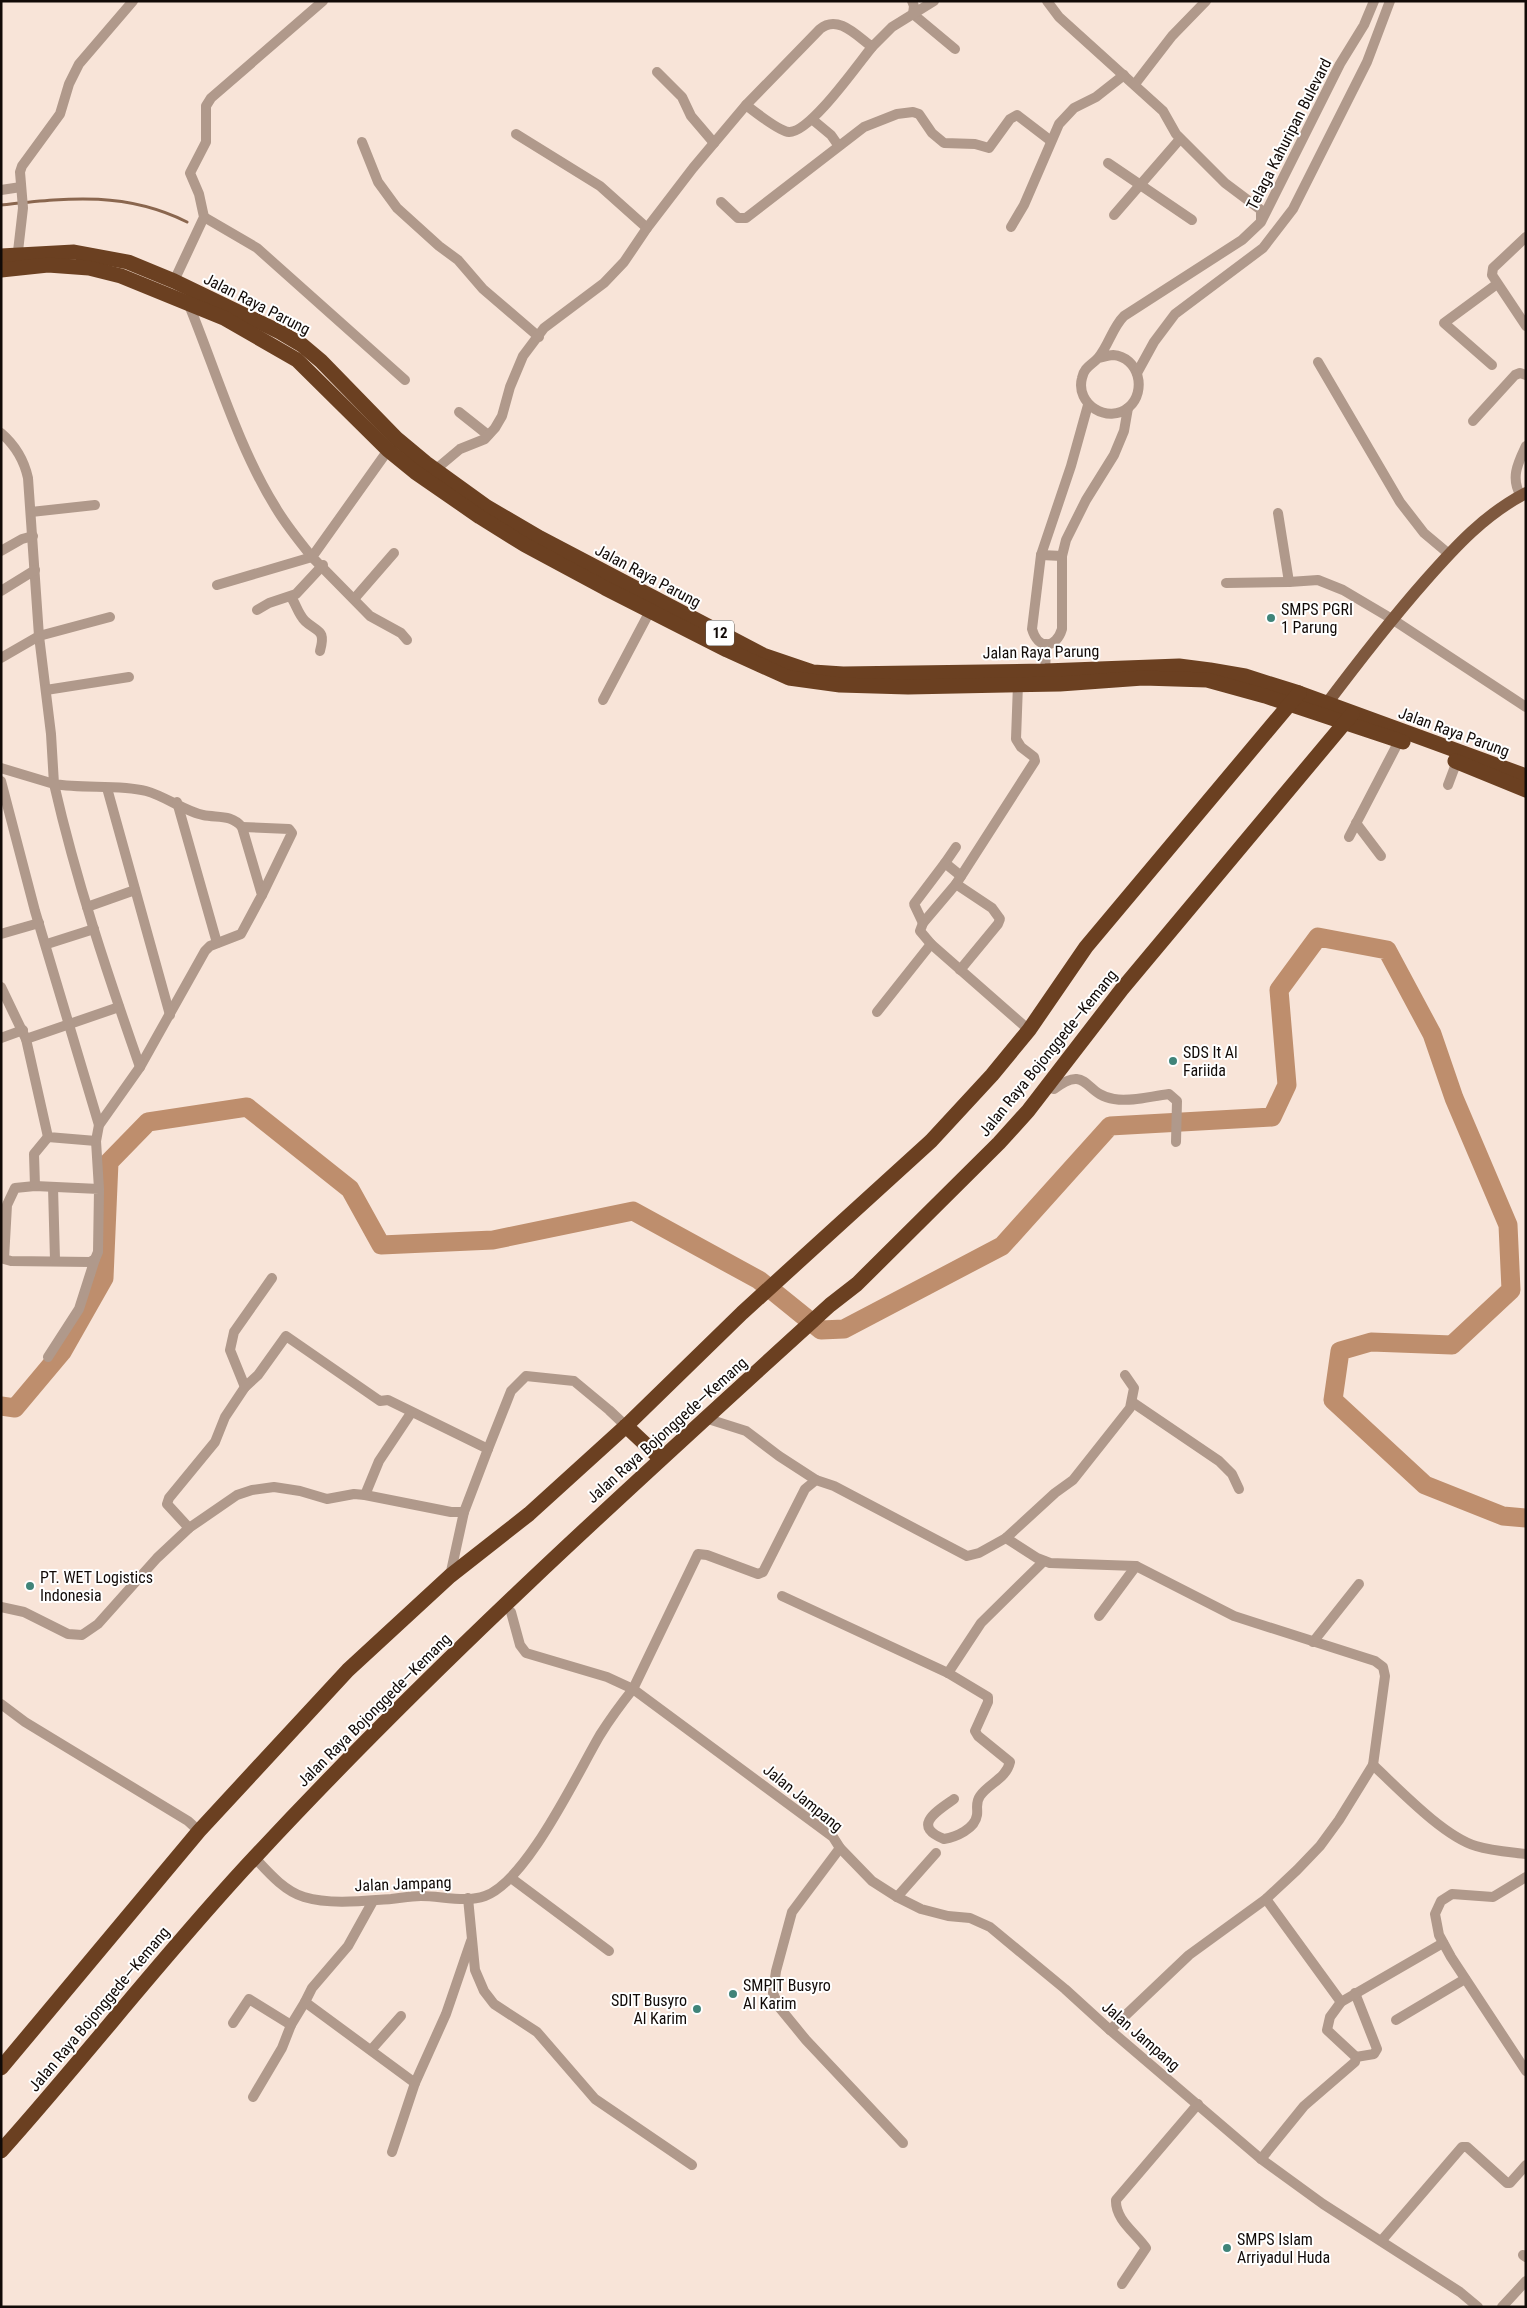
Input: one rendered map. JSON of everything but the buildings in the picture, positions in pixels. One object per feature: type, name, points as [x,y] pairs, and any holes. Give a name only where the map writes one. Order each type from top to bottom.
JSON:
[{"type":"highway","name":"Jalan Raya Parung","points":[[12,264],[74,252],[128,262],[174,281],[280,332],[302,345],[322,361],[416,472],[480,517],[525,545],[650,611],[760,666],[789,678],[840,685],[908,687],[1018,684],[1045,678],[1179,666],[1245,676],[1299,693],[1322,709]]},
{"type":"highway","name":"Jalan Raya Parung","points":[[1,256],[12,264],[89,268],[121,276],[188,305],[224,318],[296,360],[392,444],[435,470],[487,506],[540,538],[763,655],[791,666],[813,672],[843,674],[1207,680],[1289,704],[1322,709],[1526,790]]},
{"type":"highway","name":"Jalan Raya Bojonggede—Kemang","points":[[1,2068],[200,1831],[348,1670],[450,1576],[529,1514],[626,1426],[742,1313],[931,1141],[992,1075],[1029,1030],[1086,947],[1299,693]]},
{"type":"highway","name":"Jalan Raya Parung","points":[[1348,719],[1526,776]]},
{"type":"highway","name":"Jalan Raya Bojonggede—Kemang","points":[[1,2151],[172,1949],[254,1858],[390,1716],[660,1458],[830,1305],[857,1284],[974,1169],[1028,1111],[1122,989],[1348,719]]},
{"type":"highway","points":[[626,1426],[660,1458]]},
{"type":"main road","points":[[1322,709],[1390,621],[1449,554],[1476,527],[1523,494]]},
{"type":"street","points":[[12,264],[22,204],[22,166],[60,114],[73,72],[134,1]]},
{"type":"street","points":[[174,281],[204,217],[199,194],[190,173],[206,142],[207,104],[236,75],[323,1]]},
{"type":"street","points":[[912,1],[914,6],[913,14]]},
{"type":"street","points":[[746,106],[787,132],[796,131],[813,120],[872,46],[892,27],[934,1]]},
{"type":"street","points":[[1047,1],[1059,17],[1163,111],[1180,139],[1225,183],[1261,210],[1261,222]]},
{"type":"street","points":[[1135,84],[1183,23],[1206,1]]},
{"type":"street","name":"Telaga Kahuripan Bulevard","points":[[1098,358],[1116,325],[1124,316],[1242,240],[1261,222],[1340,64],[1364,25],[1374,1]]},
{"type":"street","name":"Telaga Kahuripan Bulevard","points":[[1138,373],[1154,342],[1174,314],[1263,248],[1293,209],[1367,62],[1390,1]]},
{"type":"street","points":[[913,14],[955,49]]},
{"type":"street","points":[[435,470],[460,449],[487,437],[502,416],[523,356],[544,328],[604,282],[624,262],[646,228],[714,143],[746,106],[825,25],[839,24],[872,46]]},
{"type":"street","points":[[1364,25],[1378,31]]},
{"type":"street","points":[[657,72],[682,97],[691,116],[714,143]]},
{"type":"street","points":[[1011,227],[1024,205],[1059,124],[1074,108],[1096,97],[1124,76]]},
{"type":"street","points":[[721,202],[738,218],[746,218],[864,127],[897,114],[913,112],[921,115],[932,133],[944,143],[975,144],[989,148],[1010,119],[1017,114],[1052,140]]},
{"type":"street","points":[[813,120],[831,135],[838,146]]},
{"type":"street","points":[[516,134],[600,186],[646,228]]},
{"type":"street","points":[[1114,215],[1180,139]]},
{"type":"street","points":[[362,142],[378,182],[397,208],[439,246],[458,260],[482,289],[539,337]]},
{"type":"street","points":[[1108,163],[1142,184],[1192,220]]},
{"type":"street","points":[[1,190],[21,187]]},
{"type":"street","points":[[204,217],[257,248],[405,380]]},
{"type":"street","points":[[1526,237],[1492,270],[1492,278],[1526,326]]},
{"type":"street","points":[[1492,364],[1444,322],[1496,284]]},
{"type":"street","points":[[188,305],[239,432],[264,486],[287,526],[312,556],[370,616],[401,633],[407,640]]},
{"type":"street","points":[[1114,355],[1128,361],[1138,373],[1140,386],[1136,398],[1128,408],[1114,414],[1100,412],[1088,405],[1082,392],[1081,379],[1087,366],[1098,358],[1114,355]]},
{"type":"street","points":[[1318,362],[1400,502],[1424,533],[1449,554]]},
{"type":"street","points":[[1473,421],[1515,375],[1520,373],[1526,375]]},
{"type":"street","points":[[1088,405],[1071,466],[1040,555],[1032,629],[1040,643],[1049,644],[1060,637],[1062,629],[1062,556],[1076,520],[1114,455],[1124,431],[1128,408]]},
{"type":"street","points":[[458,412],[487,437]]},
{"type":"street","points":[[1,432],[12,443],[26,469],[54,784],[68,842],[87,907],[140,1067]]},
{"type":"street","points":[[216,585],[312,556],[392,444]]},
{"type":"street","points":[[1523,494],[1514,479],[1526,446]]},
{"type":"street","points":[[31,512],[95,505]]},
{"type":"street","points":[[1278,513],[1289,582]]},
{"type":"street","points":[[1,551],[22,539],[33,536]]},
{"type":"street","points":[[354,599],[394,553]]},
{"type":"street","points":[[1040,555],[1062,556]]},
{"type":"street","points":[[257,610],[269,603],[296,594],[322,565]]},
{"type":"street","points":[[1,591],[35,570]]},
{"type":"street","points":[[1226,583],[1318,580],[1343,590],[1526,707]]},
{"type":"street","points":[[290,597],[305,620],[320,630],[324,640],[320,651]]},
{"type":"street","points":[[603,700],[650,611]]},
{"type":"street","points":[[1,658],[40,636],[110,617]]},
{"type":"street","points":[[1045,678],[1049,644]]},
{"type":"street","points":[[46,690],[129,677]]},
{"type":"street","points":[[1018,684],[1016,738],[1021,747],[1034,757],[1035,761],[959,880],[923,924],[920,931],[931,944],[1029,1030]]},
{"type":"street","points":[[1349,837],[1399,741]]},
{"type":"street","points":[[1448,785],[1456,761]]},
{"type":"street","points":[[1,768],[54,784],[79,788],[125,788],[148,791],[202,815],[230,818],[242,827],[288,830],[292,833],[241,934],[217,943],[205,950],[140,1067],[99,1124],[96,1141],[99,1189],[98,1252],[79,1309],[48,1357]]},
{"type":"street","points":[[1,781],[39,923],[99,1124]]},
{"type":"street","points":[[107,788],[170,1015]]},
{"type":"street","points":[[176,802],[217,943]]},
{"type":"street","points":[[1356,823],[1381,856]]},
{"type":"street","points":[[242,827],[262,895]]},
{"type":"street","points":[[923,924],[914,904],[956,847]]},
{"type":"street","points":[[945,863],[959,880],[992,908],[1000,919],[998,924],[960,970]]},
{"type":"street","points":[[87,907],[135,890]]},
{"type":"street","points":[[1,934],[39,923]]},
{"type":"street","points":[[46,944],[94,929]]},
{"type":"street","points":[[877,1012],[931,944]]},
{"type":"street","points":[[1,987],[25,1035],[48,1137]]},
{"type":"street","points":[[1,1038],[25,1035],[70,1024],[119,1007]]},
{"type":"street","points":[[1046,1086],[1054,1089],[1073,1077],[1082,1080],[1112,1099],[1125,1100],[1169,1094],[1177,1101],[1176,1142]]},
{"type":"street","points":[[48,1137],[96,1141]]},
{"type":"street","points":[[35,1186],[34,1154],[48,1137]]},
{"type":"street","points":[[95,1259],[90,1262],[55,1260],[9,1261],[4,1257],[7,1205],[12,1191],[18,1186],[99,1189]]},
{"type":"street","points":[[53,1187],[55,1260]]},
{"type":"street","points":[[245,1387],[230,1350],[234,1332],[272,1278]]},
{"type":"street","points":[[189,1528],[171,1510],[167,1502],[215,1442],[225,1417],[245,1387],[258,1375],[286,1336],[380,1401],[388,1400],[488,1450]]},
{"type":"street","points":[[705,1418],[746,1431],[779,1456],[816,1480],[834,1486],[967,1556],[976,1555],[1006,1538],[1082,1470],[1126,1413],[1132,1402],[1134,1388],[1125,1375]]},
{"type":"street","points":[[450,1576],[464,1512],[511,1391],[526,1376],[574,1381],[610,1410],[626,1426]]},
{"type":"street","points":[[1132,1402],[1219,1461],[1232,1474],[1239,1489]]},
{"type":"street","points":[[365,1495],[379,1461],[411,1413]]},
{"type":"street","points":[[511,1612],[520,1645],[526,1653],[607,1677],[633,1689],[697,1556],[700,1554],[707,1555],[752,1572],[763,1572],[805,1489],[816,1480]]},
{"type":"street","points":[[1,1607],[24,1612],[68,1634],[77,1636],[86,1633],[98,1624],[157,1558],[189,1528],[224,1503],[252,1490],[274,1487],[300,1491],[327,1499],[354,1494],[365,1495],[451,1512],[464,1512]]},
{"type":"street","points":[[1006,1538],[1044,1561],[1136,1566],[1234,1616],[1375,1661],[1383,1667],[1385,1676],[1381,1722],[1373,1765],[1340,1820],[1320,1846],[1266,1899],[1189,1955],[1110,2030]]},
{"type":"street","points":[[948,1673],[981,1623],[1044,1561]]},
{"type":"street","points":[[1099,1616],[1136,1566]]},
{"type":"street","points":[[1313,1642],[1359,1584]]},
{"type":"street","points":[[782,1596],[948,1673],[988,1697],[988,1702],[975,1731],[978,1736],[1010,1762],[1007,1770],[998,1781],[976,1801],[977,1814],[975,1821],[962,1833],[944,1839],[931,1832],[928,1822],[938,1811],[954,1799]]},
{"type":"street","name":"Jalan Jampang","points":[[254,1858],[279,1883],[303,1897],[333,1901],[419,1896],[468,1898],[483,1896],[496,1891],[511,1878],[556,1815],[600,1735],[633,1689],[833,1837],[840,1848],[872,1881],[920,1909],[948,1916],[970,1918],[990,1928],[1065,1989],[1261,2159],[1323,2204],[1382,2240],[1460,2292],[1478,2307]]},
{"type":"street","points":[[1,1704],[25,1722],[188,1821],[200,1831]]},
{"type":"street","points":[[1373,1765],[1436,1822],[1475,1846],[1526,1854]]},
{"type":"street","points":[[840,1848],[792,1912],[776,1970],[774,1993],[779,2007],[806,2040],[903,2142]]},
{"type":"street","points":[[897,1897],[936,1853]]},
{"type":"street","points":[[1526,1877],[1493,1897],[1460,1894],[1445,1897],[1435,1914],[1443,1943],[1526,2071]]},
{"type":"street","points":[[511,1878],[610,1951]]},
{"type":"street","points":[[468,1898],[475,1970],[484,1991],[494,2004],[537,2032],[595,2099],[692,2165]]},
{"type":"street","points":[[1266,1899],[1341,2002]]},
{"type":"street","points":[[253,2098],[282,2048],[291,2025],[312,1988],[348,1946],[373,1900]]},
{"type":"street","points":[[392,2152],[415,2083],[446,2014],[473,1936]]},
{"type":"street","points":[[1356,2057],[1327,2030],[1330,2016],[1341,2002],[1443,1943]]},
{"type":"street","points":[[1396,2020],[1465,1979]]},
{"type":"street","points":[[1355,1993],[1377,2049],[1374,2054],[1356,2057]]},
{"type":"street","points":[[232,2022],[249,1999],[291,2025]]},
{"type":"street","points":[[305,2002],[415,2083]]},
{"type":"street","points":[[371,2050],[401,2016]]},
{"type":"street","points":[[1261,2159],[1304,2106],[1324,2087],[1352,2067],[1356,2057]]},
{"type":"street","points":[[1122,2284],[1146,2248],[1122,2219],[1116,2206],[1116,2200],[1198,2104]]},
{"type":"street","points":[[1382,2240],[1462,2147],[1467,2147],[1507,2184],[1526,2165]]},
{"type":"street","points":[[1502,2307],[1526,2282]]},
{"type":"waterway","points":[[1,205],[73,199],[118,201],[141,205],[187,222]]},
{"type":"waterway","points":[[1,1406],[15,1408],[62,1352],[104,1278],[109,1162],[148,1122],[247,1107],[350,1189],[381,1245],[493,1240],[633,1211],[759,1280],[821,1330],[844,1329],[1002,1246],[1110,1126],[1272,1117],[1287,1085],[1279,990],[1318,937],[1387,950],[1432,1034],[1454,1098],[1508,1225],[1511,1290],[1452,1345],[1371,1342],[1340,1351],[1333,1400],[1425,1485],[1503,1516],[1526,1518]]},
{"type":"place","name":"SMPS PGRI 1 Parung","points":[[1271,618]]},
{"type":"place","name":"SDS It Al Fariida","points":[[1173,1061]]},
{"type":"place","name":"PT. WET Logistics Indonesia","points":[[30,1586]]},
{"type":"place","name":"SMPIT Busyro Al Karim","points":[[733,1994]]},
{"type":"place","name":"SDIT Busyro Al Karim","points":[[697,2009]]},
{"type":"place","name":"SMPS Islam Arriyadul Huda","points":[[1227,2248]]}]
